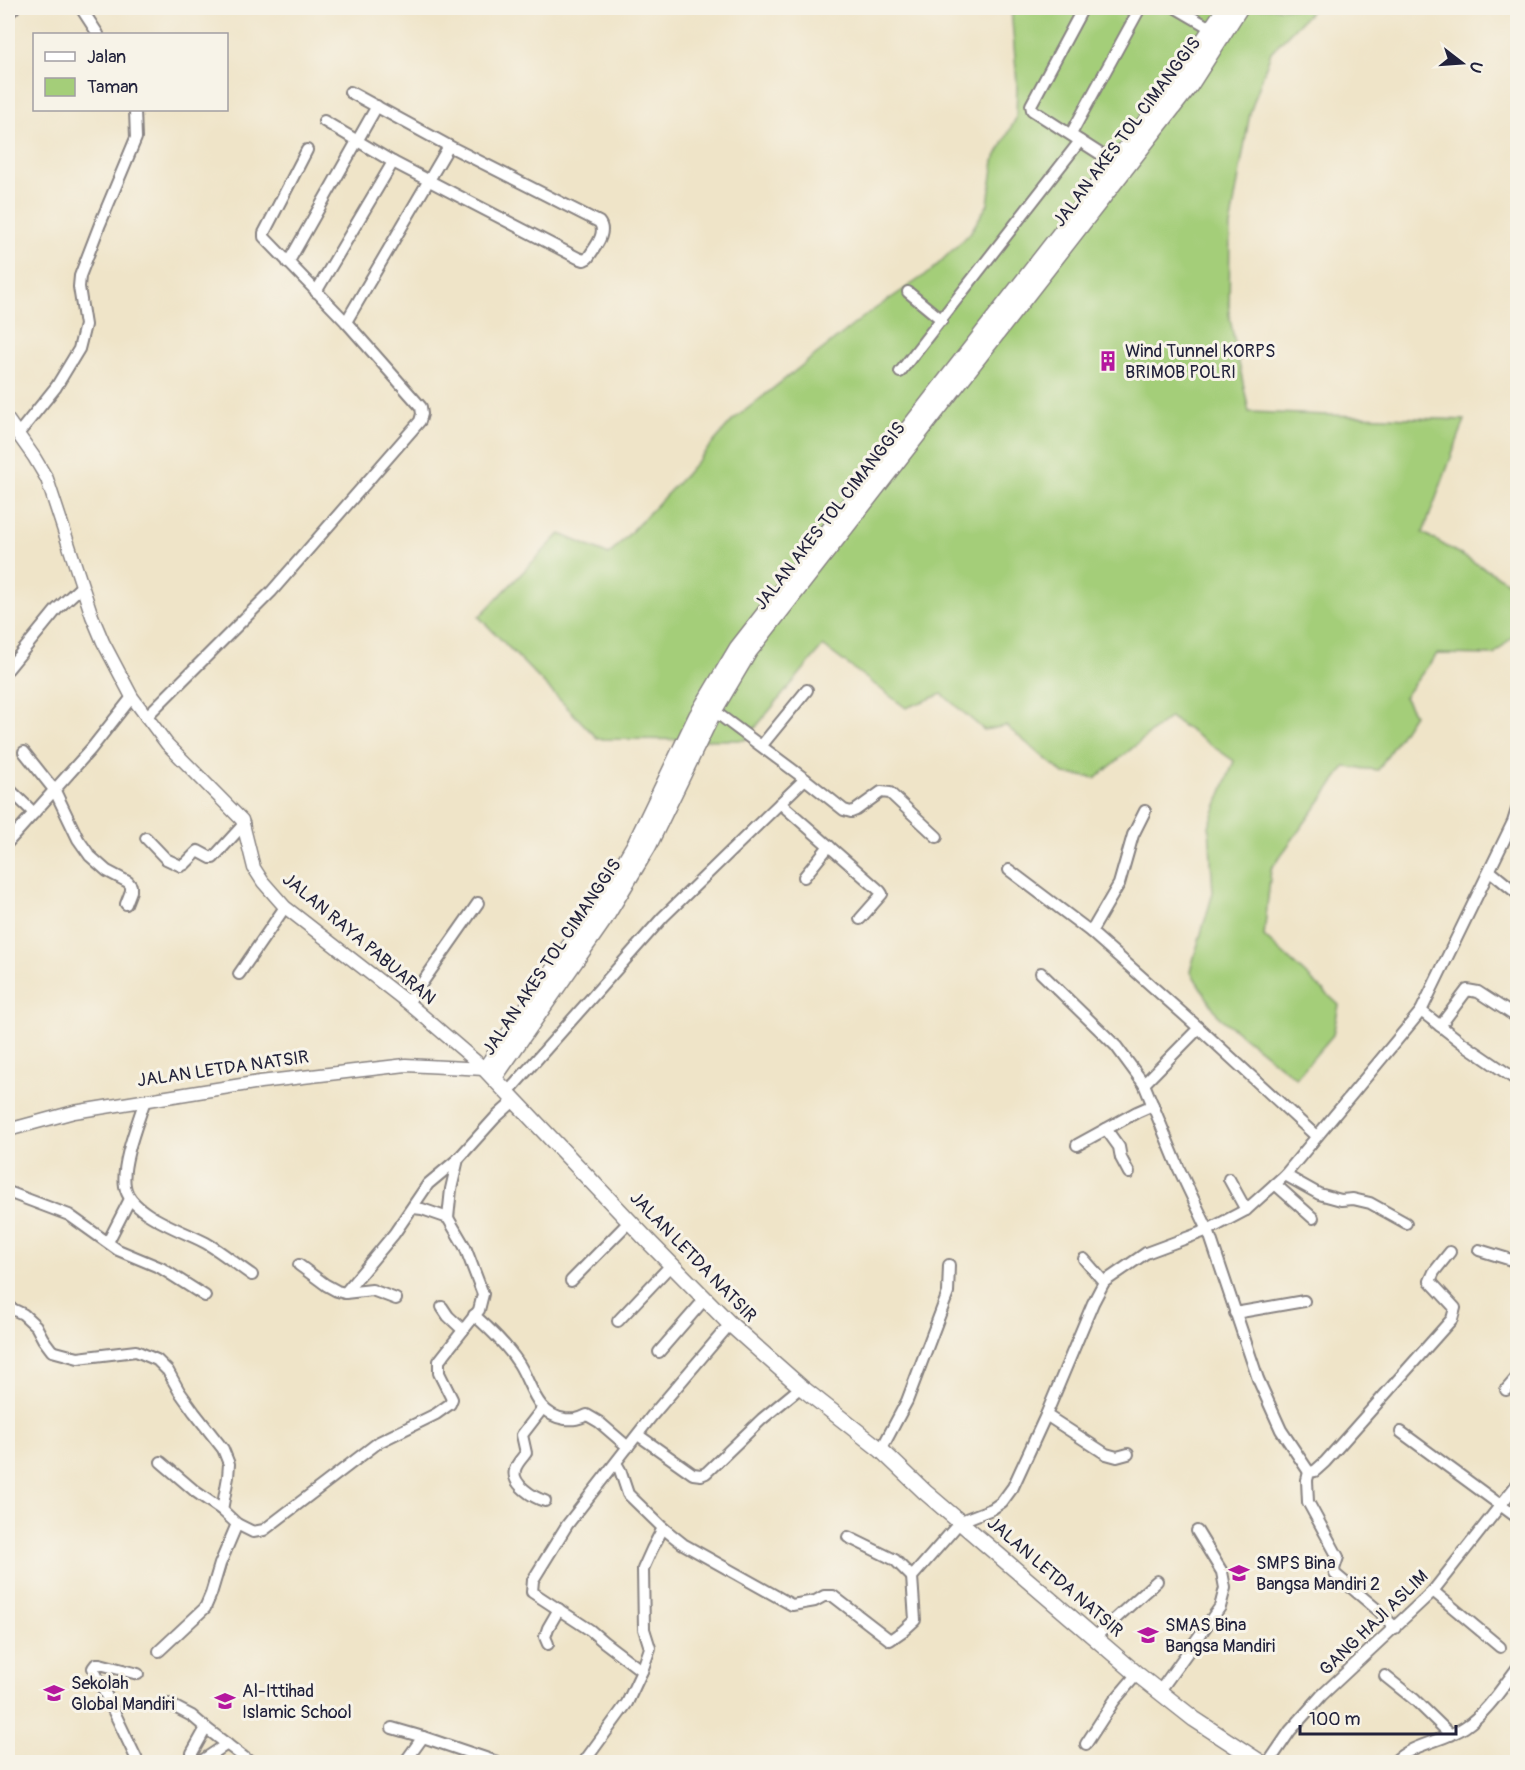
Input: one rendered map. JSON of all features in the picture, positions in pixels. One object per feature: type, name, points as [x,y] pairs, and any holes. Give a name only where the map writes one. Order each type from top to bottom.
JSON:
[{"type":"main road","points":[[489,1073],[609,888],[636,842],[697,715],[737,648],[1118,168],[1225,8]]},
{"type":"main road","name":"JALAN AKES TOL CIMANGGIS","points":[[489,1073],[604,920],[648,847],[714,711],[749,652],[1118,168],[1190,86],[1240,8]]},
{"type":"main road","name":"JALAN LETDA NATSIR","points":[[489,1073],[704,1300],[730,1324],[801,1387],[881,1450],[925,1492],[1137,1674],[1194,1719],[1260,1762]]},
{"type":"street","points":[[8,14],[14,8]]},
{"type":"street","points":[[81,8],[97,33]]},
{"type":"street","points":[[1083,8],[1031,105],[1032,110],[1071,134],[1118,168]]},
{"type":"street","points":[[1071,134],[1140,8]]},
{"type":"street","points":[[1176,8],[1212,28]]},
{"type":"street","points":[[324,121],[393,162],[578,258],[584,260],[588,258],[603,232],[599,222],[449,146],[350,92]]},
{"type":"street","points":[[288,263],[377,106]]},
{"type":"street","points":[[18,434],[56,387],[78,349],[85,325],[79,287],[80,276],[136,138],[135,111]]},
{"type":"street","points":[[900,372],[1080,141]]},
{"type":"street","points":[[346,322],[449,146]]},
{"type":"street","points":[[146,717],[272,591],[420,421],[422,414],[421,407],[346,322],[264,237],[307,150]]},
{"type":"street","points":[[316,292],[393,162]]},
{"type":"street","points":[[908,292],[942,320]]},
{"type":"street","name":"JALAN RAYA PABUARAN","points":[[8,420],[46,479],[103,642],[132,697],[173,750],[237,814],[244,824],[254,868],[263,882],[285,907],[408,1004],[489,1073]]},
{"type":"street","points":[[8,669],[57,609],[82,586]]},
{"type":"street","points":[[762,745],[807,690]]},
{"type":"street","points":[[8,842],[91,749],[132,697]]},
{"type":"street","points":[[714,711],[762,745],[844,810],[850,812],[855,810],[881,792],[890,794],[937,837]]},
{"type":"street","points":[[24,752],[55,791],[78,839],[90,856],[130,886],[131,891],[126,904]]},
{"type":"street","points":[[345,1293],[394,1234],[428,1184],[458,1160],[495,1118],[663,917],[805,779]]},
{"type":"street","points":[[8,788],[34,813]]},
{"type":"street","points":[[780,803],[882,894],[860,919]]},
{"type":"street","points":[[912,1577],[961,1521],[992,1509],[1002,1502],[1013,1487],[1104,1282],[1146,1253],[1208,1230],[1246,1210],[1285,1175],[1421,1011],[1514,822],[1518,806]]},
{"type":"street","points":[[1091,932],[1119,884],[1133,835],[1145,811]]},
{"type":"street","points":[[146,838],[166,859],[181,866],[198,852],[213,858],[244,824]]},
{"type":"street","points":[[804,877],[829,846]]},
{"type":"street","points":[[1009,870],[1091,932],[1316,1136]]},
{"type":"street","points":[[1490,871],[1518,894]]},
{"type":"street","points":[[408,1004],[478,903]]},
{"type":"street","points":[[239,974],[285,907]]},
{"type":"street","points":[[1041,973],[1116,1046],[1144,1084],[1179,1169],[1208,1230],[1258,1379],[1281,1431],[1309,1472],[1308,1503],[1338,1557],[1334,1569],[1335,1574],[1379,1611],[1395,1628]]},
{"type":"street","points":[[1440,1026],[1467,990],[1478,992],[1518,1018]]},
{"type":"street","points":[[1421,1011],[1481,1057],[1518,1081]]},
{"type":"street","points":[[1144,1084],[1199,1028]]},
{"type":"street","name":"JALAN LETDA NATSIR","points":[[8,1130],[74,1112],[260,1082],[375,1067],[405,1065],[489,1073]]},
{"type":"street","points":[[145,1100],[125,1175],[125,1188],[130,1199],[166,1226],[206,1244],[252,1275]]},
{"type":"street","points":[[1077,1144],[1153,1105]]},
{"type":"street","points":[[1106,1129],[1119,1147],[1121,1158],[1129,1173]]},
{"type":"street","points":[[161,1462],[237,1524],[253,1532],[264,1530],[379,1442],[445,1409],[450,1404],[452,1399],[439,1373],[439,1361],[479,1310],[483,1294],[465,1247],[448,1218],[451,1189],[458,1160]]},
{"type":"street","points":[[1285,1175],[1319,1194],[1341,1200],[1353,1199],[1370,1203],[1406,1223]]},
{"type":"street","points":[[1229,1179],[1246,1210]]},
{"type":"street","points":[[1275,1184],[1313,1218]]},
{"type":"street","points":[[8,1192],[62,1211],[118,1250],[175,1276],[205,1296]]},
{"type":"street","points":[[108,1242],[130,1199]]},
{"type":"street","points":[[413,1208],[448,1218]]},
{"type":"street","points":[[571,1281],[630,1221]]},
{"type":"street","points":[[1479,1250],[1518,1262]]},
{"type":"street","points":[[1309,1472],[1315,1471],[1325,1462],[1452,1319],[1455,1308],[1430,1281],[1434,1272],[1450,1252]]},
{"type":"street","points":[[1084,1259],[1104,1282]]},
{"type":"street","points":[[299,1265],[337,1291],[345,1293],[372,1290],[396,1299]]},
{"type":"street","points":[[618,1321],[671,1265]]},
{"type":"street","points":[[881,1450],[907,1401],[948,1293],[949,1265]]},
{"type":"street","points":[[659,1352],[704,1300]]},
{"type":"street","points":[[1235,1313],[1304,1301]]},
{"type":"street","points":[[8,1307],[23,1314],[36,1326],[52,1351],[78,1358],[136,1352],[157,1360],[168,1371],[179,1391],[223,1449],[229,1464],[222,1510]]},
{"type":"street","points":[[442,1308],[463,1330]]},
{"type":"street","points":[[474,1315],[496,1335],[518,1363],[542,1409],[556,1418],[576,1420],[587,1415],[599,1422],[628,1447]]},
{"type":"street","points":[[642,1671],[590,1629],[532,1592],[532,1580],[567,1525],[651,1417],[730,1324]]},
{"type":"street","points":[[1506,1390],[1518,1376]]},
{"type":"street","points":[[638,1435],[693,1474],[701,1476],[762,1419],[801,1387]]},
{"type":"street","points":[[542,1409],[522,1435],[526,1453],[515,1468],[514,1476],[535,1498],[545,1501]]},
{"type":"street","points":[[1046,1415],[1106,1454],[1117,1457],[1128,1454]]},
{"type":"street","points":[[1401,1432],[1518,1518]]},
{"type":"street","points":[[616,1463],[628,1494],[683,1544],[792,1605],[814,1601],[824,1596],[833,1596],[891,1640],[915,1620],[912,1577],[895,1560],[848,1537]]},
{"type":"street","name":"GANG HAJI ASLIM","points":[[1269,1762],[1290,1731],[1321,1696],[1433,1591],[1518,1483]]},
{"type":"street","points":[[159,1651],[205,1608],[220,1563],[237,1524]]},
{"type":"street","points":[[584,1762],[627,1703],[650,1648],[644,1629],[643,1569],[663,1528]]},
{"type":"street","points":[[1159,1692],[1220,1607],[1225,1588],[1222,1572],[1197,1532]]},
{"type":"street","points":[[1094,1638],[1158,1581]]},
{"type":"street","points":[[1433,1591],[1500,1647]]},
{"type":"street","points":[[548,1644],[545,1637],[559,1609]]},
{"type":"street","points":[[138,1674],[100,1664],[96,1664],[93,1668],[138,1762]]},
{"type":"street","points":[[1394,1762],[1407,1752],[1464,1728],[1477,1718],[1518,1667]]},
{"type":"street","points":[[1086,1744],[1114,1701],[1137,1674]]},
{"type":"street","points":[[1385,1676],[1451,1734]]},
{"type":"street","points":[[169,1704],[192,1716],[250,1762]]},
{"type":"street","points":[[192,1762],[192,1753],[206,1728]]},
{"type":"street","points":[[392,1728],[497,1762]]},
{"type":"street","points":[[405,1762],[423,1737]]},
{"type":"street","points":[[200,1762],[227,1744]]},
{"type":"green space","points":[[1011,8],[1314,8],[1271,52],[1250,113],[1230,227],[1229,314],[1249,412],[1465,420],[1423,533],[1508,582],[1518,569],[1517,632],[1494,655],[1437,654],[1404,697],[1414,714],[1378,770],[1345,767],[1271,869],[1264,936],[1339,1005],[1333,1035],[1296,1078],[1219,1017],[1190,971],[1213,893],[1209,826],[1234,761],[1170,717],[1096,778],[1064,774],[1006,726],[984,730],[942,694],[906,708],[823,646],[745,740],[598,739],[479,617],[560,534],[609,555],[685,475],[733,420],[866,315],[931,271],[970,233],[988,204],[994,161],[1016,118],[1017,83]]},
{"type":"place","name":"Wind Tunnel KORPS BRIMOB POLRI","points":[[1108,361]]},
{"type":"place","name":"SMPS Bina Bangsa Mandiri 2","points":[[1239,1573]]},
{"type":"place","name":"SMAS Bina Bangsa Mandiri","points":[[1148,1635]]},
{"type":"place","name":"Sekolah Global Mandiri","points":[[54,1693]]},
{"type":"place","name":"Al-Ittihad Islamic School","points":[[225,1701]]}]
